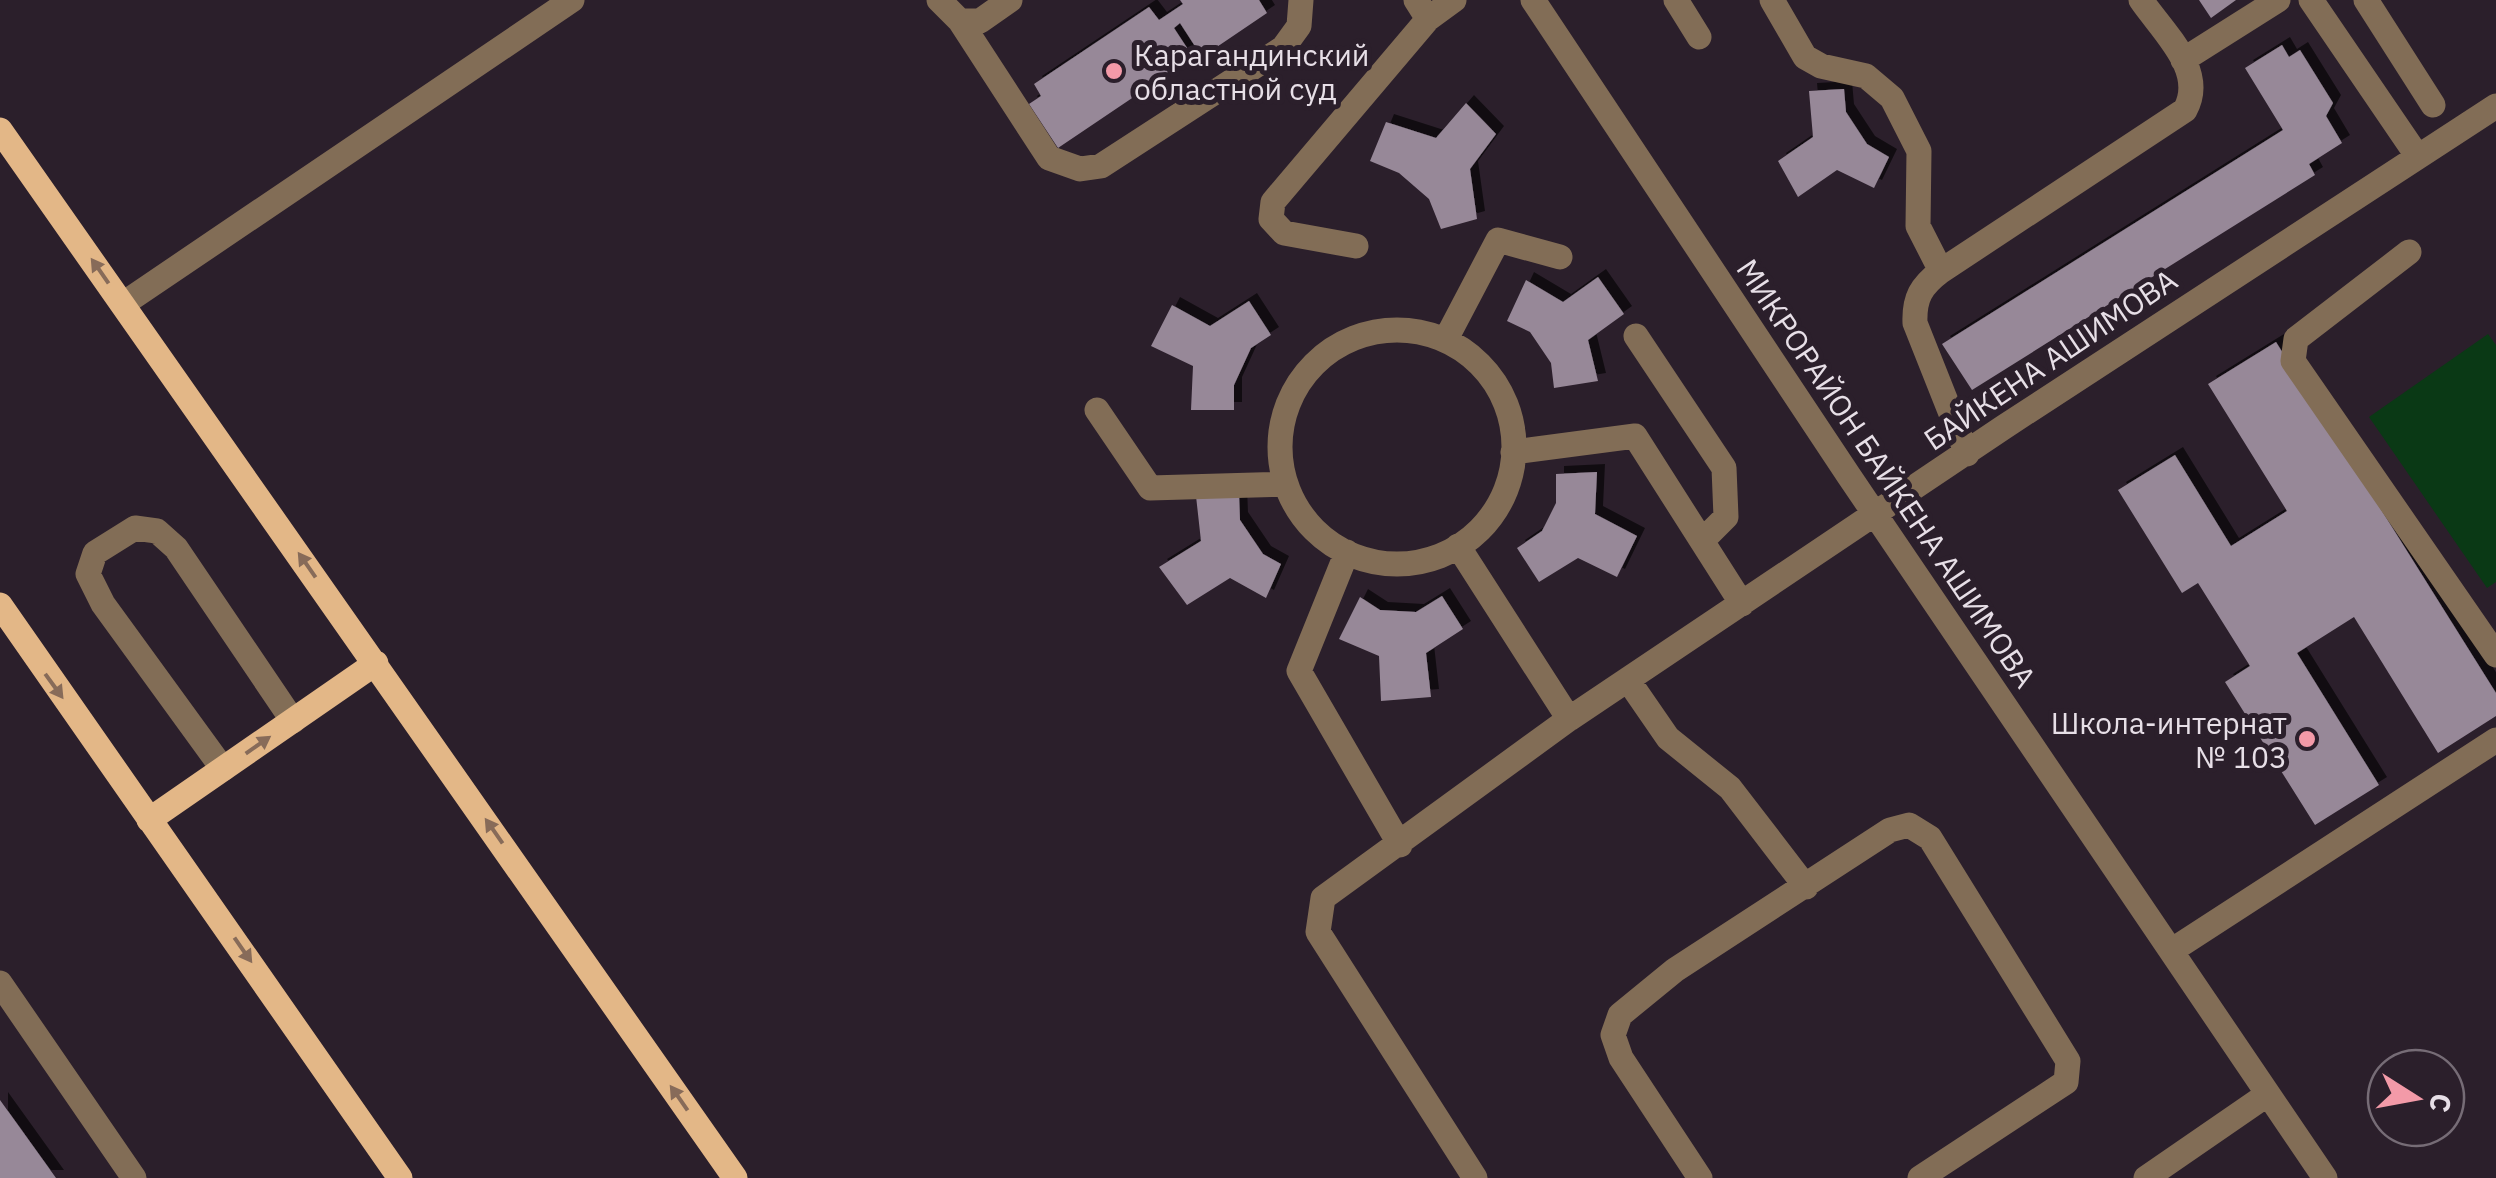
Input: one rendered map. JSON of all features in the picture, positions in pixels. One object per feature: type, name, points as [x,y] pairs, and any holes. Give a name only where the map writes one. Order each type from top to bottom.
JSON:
[{"type":"main road","points":[[0,130],[735,1178]]},
{"type":"main road","points":[[0,605],[400,1178]]},
{"type":"main road","points":[[148,820],[376,663]]},
{"type":"street","points":[[123,304],[572,0]]},
{"type":"street","points":[[939,0],[960,21],[1048,158],[1080,169],[1101,166],[1283,48],[1298,26],[1301,0]]},
{"type":"street","points":[[960,21],[980,21],[1010,0]]},
{"type":"street","points":[[1356,246],[1284,232],[1271,219],[1273,202],[1422,10],[1454,0]]},
{"type":"street","name":"МИКРОРАЙОН БАЙКЕНА АШИМОВА","points":[[1533,0],[1876,516],[2325,1178]]},
{"type":"street","points":[[1676,0],[1699,37]]},
{"type":"street","points":[[1772,0],[1805,57],[1821,66],[1866,76],[1892,98],[1919,152],[1918,226],[1941,271]]},
{"type":"street","points":[[1967,454],[1915,323],[1914,304],[1924,284],[1941,271],[2185,110],[2195,93],[2193,76],[2141,0]]},
{"type":"street","points":[[2183,60],[2278,0]]},
{"type":"street","points":[[2311,0],[2418,157]]},
{"type":"street","points":[[2366,0],[2433,105]]},
{"type":"street","name":"БАЙКЕНА АШИМОВА","points":[[1476,1178],[1318,932],[1323,898],[1570,719],[2496,106]]},
{"type":"street","points":[[1446,339],[1498,240],[1560,257]]},
{"type":"street","points":[[2410,252],[2296,338],[2293,361],[2496,655]]},
{"type":"street","points":[[1408,330],[1446,339],[1478,361],[1502,392],[1514,428],[1513,452],[1514,467],[1500,504],[1476,534],[1444,555],[1406,564],[1368,561],[1332,545],[1304,518],[1286,484],[1280,446],[1286,408],[1306,374],[1320,360],[1334,348],[1370,332],[1408,330]]},
{"type":"street","points":[[1636,336],[1724,468],[1726,517],[1702,541]]},
{"type":"street","points":[[1097,410],[1150,488],[1286,484]]},
{"type":"street","points":[[1513,452],[1635,436],[1742,604]]},
{"type":"street","points":[[223,769],[103,604],[88,574],[95,553],[135,528],[157,530],[176,548],[293,720]]},
{"type":"street","points":[[1458,546],[1570,719]]},
{"type":"street","points":[[1348,552],[1298,672],[1400,845]]},
{"type":"street","points":[[1628,680],[1668,738],[1730,788],[1806,888]]},
{"type":"street","points":[[2172,951],[2496,740]]},
{"type":"street","points":[[1700,1178],[1621,1058],[1613,1036],[1620,1015],[1675,970],[1890,830],[1910,825],[1930,838],[2068,1061],[2066,1082],[1920,1178]]},
{"type":"street","points":[[0,984],[134,1178]]},
{"type":"street","points":[[2146,1178],[2268,1094]]},
{"type":"green space","points":[[2488,334],[2496,345],[2496,582],[2487,588],[2369,417]]},
{"type":"building","name":"Карагандинский областной суд","points":[[1180,0],[1259,0],[1267,13],[1202,57],[1180,23],[1174,28],[1193,57],[1058,148],[1029,104],[1041,96],[1034,84],[1149,7],[1159,20],[1183,4]]},
{"type":"building","points":[[2199,0],[2236,0],[2211,18]]},
{"type":"building","points":[[2282,45],[2289,57],[2300,50],[2333,103],[2326,116],[2342,143],[2309,164],[2315,175],[1972,390],[1942,344],[2283,130],[2245,68]]},
{"type":"building","points":[[1844,89],[1846,112],[1867,144],[1889,157],[1874,188],[1837,170],[1798,197],[1778,161],[1813,137],[1809,91]]},
{"type":"building","points":[[1466,103],[1496,134],[1470,169],[1477,219],[1441,229],[1429,199],[1399,173],[1370,161],[1386,122],[1436,138]]},
{"type":"building","points":[[1598,277],[1624,314],[1588,340],[1598,381],[1554,388],[1551,363],[1530,332],[1507,321],[1526,280],[1563,302]]},
{"type":"building","points":[[1249,301],[1271,335],[1251,348],[1234,385],[1234,410],[1191,410],[1193,366],[1151,346],[1172,305],[1210,326]]},
{"type":"building","points":[[2276,342],[2496,693],[2496,716],[2438,753],[2354,617],[2297,653],[2379,785],[2315,825],[2225,682],[2250,666],[2198,583],[2182,593],[2118,490],[2175,455],[2231,546],[2287,511],[2208,384]]},
{"type":"building","points":[[1597,472],[1595,514],[1637,536],[1617,577],[1578,558],[1539,582],[1517,548],[1542,531],[1556,503],[1556,474]]},
{"type":"building","points":[[1239,494],[1240,520],[1263,554],[1281,564],[1266,598],[1230,578],[1187,605],[1159,567],[1201,541],[1196,496]]},
{"type":"building","points":[[1442,596],[1463,629],[1426,653],[1431,697],[1381,701],[1379,656],[1339,639],[1360,597],[1380,610],[1416,612]]},
{"type":"building","points":[[0,1100],[56,1178],[0,1178]]},
{"type":"place","name":"Карагандинский областной суд","points":[[1114,71]]},
{"type":"place","name":"Школа-интернат № 103","points":[[2307,739]]}]
